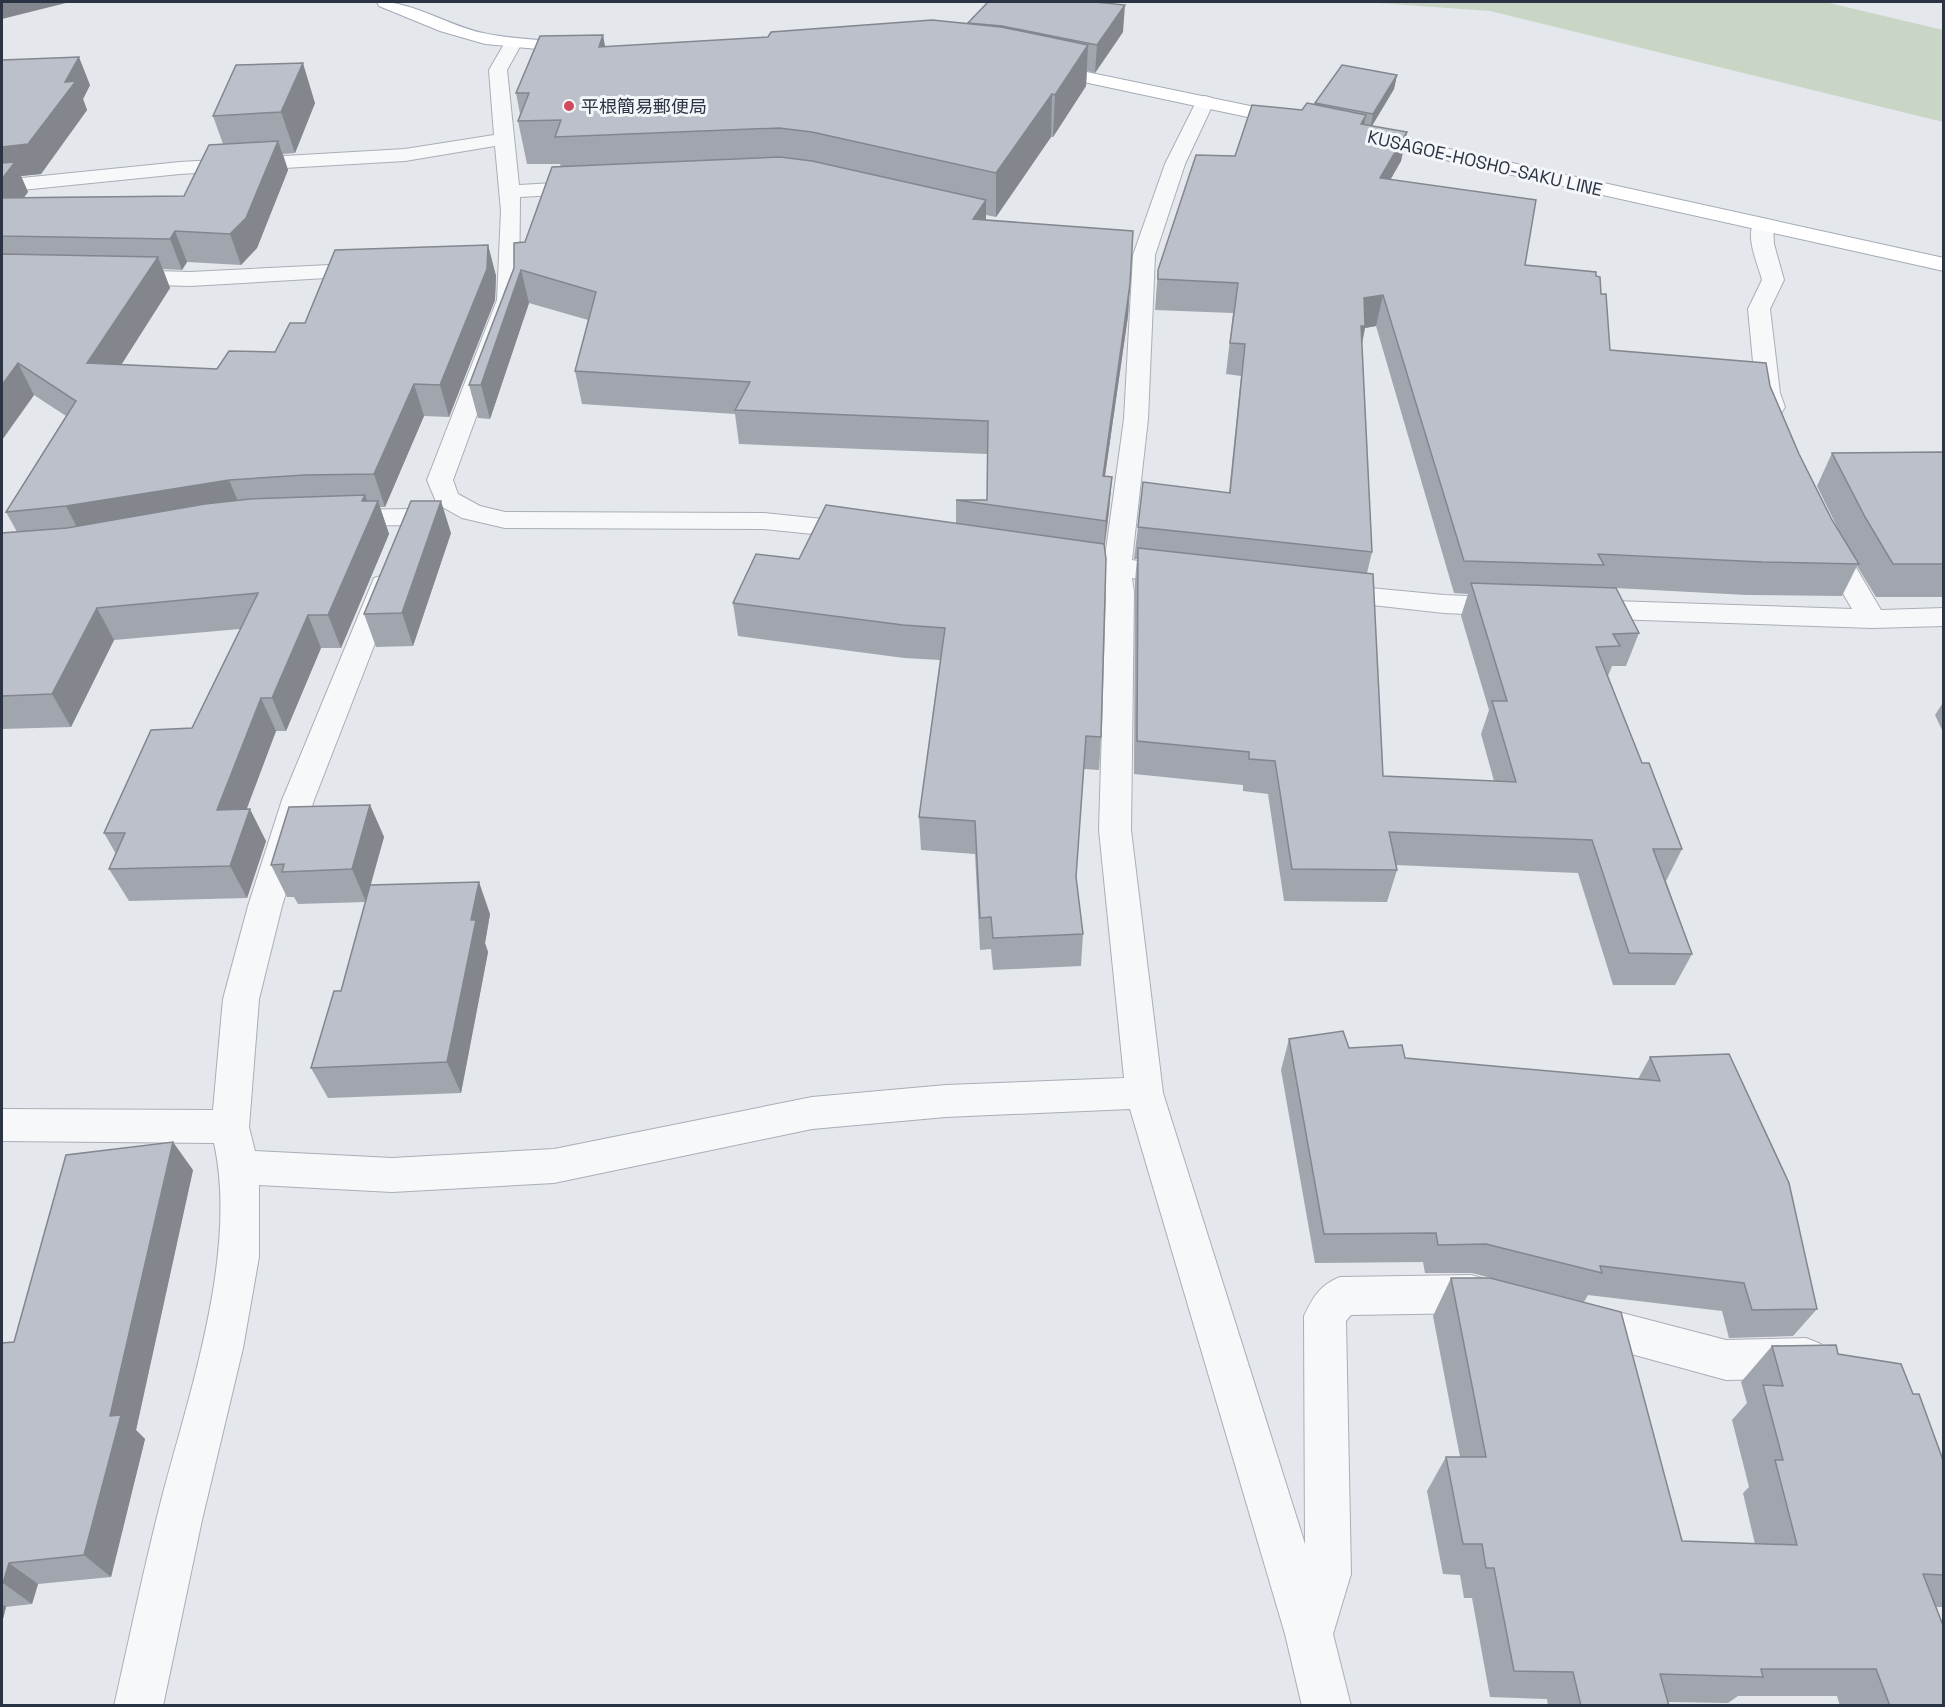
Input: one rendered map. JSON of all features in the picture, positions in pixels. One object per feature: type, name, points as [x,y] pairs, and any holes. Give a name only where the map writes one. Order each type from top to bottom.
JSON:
[{"type":"main road","points":[[385,2],[434,24],[465,34],[513,43],[599,48]]},
{"type":"main road","points":[[1023,64],[1309,124]]},
{"type":"main road","name":"KUSAGOE-HOSHO-SAKU LINE","points":[[1343,132],[1944,265]]},
{"type":"street","points":[[513,43],[498,70],[509,192],[498,264],[508,300],[440,480],[446,498],[471,512],[504,520],[764,521],[830,526],[887,535]]},
{"type":"street","points":[[1205,102],[1175,164],[1144,255],[1136,419],[1117,568],[1120,592],[1115,830],[1144,1093],[1309,1634],[1327,1706]]},
{"type":"street","points":[[2,186],[180,168],[405,155],[504,139]]},
{"type":"street","points":[[509,192],[608,186]]},
{"type":"street","points":[[1762,225],[1763,244],[1773,280],[1759,309],[1768,393],[1781,433]]},
{"type":"street","points":[[1121,250],[1144,255]]},
{"type":"street","points":[[96,277],[190,279],[391,269]]},
{"type":"street","points":[[138,1706],[178,1520],[222,1348],[239,1257],[239,1167],[230,1127],[241,999],[265,906],[298,800],[401,541],[416,517],[446,498]]},
{"type":"street","points":[[316,519],[416,517]]},
{"type":"street","points":[[1818,521],[1872,619]]},
{"type":"street","points":[[1036,556],[1198,578]]},
{"type":"street","points":[[1303,590],[1444,604],[1872,619],[1944,617]]},
{"type":"street","points":[[239,1167],[392,1175],[554,1166],[812,1113],[946,1101],[1144,1093]]},
{"type":"street","points":[[2,1125],[230,1127]]},
{"type":"street","points":[[1309,1634],[1328,1574],[1325,1316],[1340,1296],[1471,1294],[1726,1359],[1842,1358]]},
{"type":"green space","points":[[1363,2],[1825,2],[1943,30],[1943,122],[1490,11]]},
{"type":"building","points":[[988,2],[1095,2],[1125,5],[1097,45],[1002,26],[968,23]]},
{"type":"building","points":[[932,20],[1001,27],[1088,45],[1055,95],[1052,94],[996,173],[812,132],[779,128],[555,137],[561,120],[518,121],[529,93],[516,93],[540,36],[603,35],[599,47],[768,37],[771,32]]},
{"type":"building","points":[[79,57],[65,82],[76,81],[28,144],[2,147],[2,60]]},
{"type":"building","points":[[303,63],[281,112],[213,116],[236,65]]},
{"type":"building","points":[[1342,65],[1397,75],[1373,114],[1315,103]]},
{"type":"building","points":[[1307,103],[1366,115],[1361,124],[1407,132],[1380,178],[1536,200],[1525,265],[1596,272],[1596,276],[1600,277],[1601,294],[1606,294],[1610,350],[1766,363],[1770,386],[1799,454],[1832,520],[1859,564],[1598,554],[1604,565],[1464,561],[1383,295],[1364,298],[1365,326],[1361,326],[1372,552],[1138,527],[1143,482],[1230,493],[1245,344],[1230,343],[1238,283],[1158,279],[1158,270],[1196,155],[1235,156],[1252,105],[1302,110]]},
{"type":"building","points":[[278,141],[246,218],[230,234],[175,231],[170,239],[2,236],[2,198],[184,196],[209,145]]},
{"type":"building","points":[[780,157],[812,161],[986,200],[973,219],[1133,231],[1130,284],[1103,476],[1112,477],[1106,521],[956,500],[987,500],[988,421],[735,410],[750,382],[575,371],[596,292],[521,270],[481,385],[469,385],[514,268],[514,243],[525,242],[552,167]]},
{"type":"building","points":[[15,162],[2,179],[2,163]]},
{"type":"building","points":[[488,245],[487,269],[440,385],[414,384],[374,474],[305,475],[229,480],[66,506],[6,512],[76,401],[18,363],[2,385],[2,254],[158,257],[87,363],[217,369],[229,351],[275,352],[290,323],[305,323],[335,250]]},
{"type":"building","points":[[1944,452],[1944,564],[1893,564],[1865,517],[1832,453]]},
{"type":"building","points":[[365,495],[362,501],[378,501],[328,615],[308,615],[272,698],[261,698],[217,810],[250,809],[230,866],[109,869],[125,833],[104,833],[151,730],[192,728],[258,593],[97,608],[52,694],[2,696],[2,533],[67,528],[205,504],[250,499]]},
{"type":"building","points":[[411,501],[441,501],[402,613],[364,614]]},
{"type":"building","points":[[826,505],[1104,544],[1106,559],[1101,737],[1086,736],[1076,877],[1083,934],[993,938],[991,917],[980,918],[975,821],[919,817],[945,628],[903,625],[733,603],[756,554],[799,559]]},
{"type":"building","points":[[1138,548],[1373,574],[1383,776],[1516,782],[1492,701],[1507,701],[1471,583],[1616,588],[1639,633],[1613,634],[1620,646],[1596,647],[1642,763],[1649,763],[1682,849],[1653,849],[1692,954],[1629,953],[1592,840],[1389,832],[1397,870],[1292,869],[1275,761],[1249,759],[1249,752],[1137,741]]},
{"type":"building","points":[[370,805],[352,869],[282,872],[284,864],[271,865],[289,807]]},
{"type":"building","points":[[479,882],[471,920],[476,920],[447,1062],[311,1068],[334,991],[341,991],[370,885]]},
{"type":"building","points":[[1343,1031],[1349,1048],[1402,1045],[1405,1058],[1660,1081],[1650,1057],[1729,1054],[1789,1183],[1817,1309],[1752,1310],[1744,1283],[1600,1266],[1602,1273],[1486,1244],[1438,1245],[1436,1233],[1324,1234],[1289,1039]]},
{"type":"building","points":[[173,1142],[110,1416],[121,1415],[84,1555],[9,1563],[2,1583],[2,1343],[14,1342],[66,1155]]},
{"type":"building","points":[[1451,1278],[1490,1278],[1621,1312],[1682,1541],[1797,1545],[1775,1460],[1783,1460],[1763,1385],[1783,1386],[1772,1346],[1836,1345],[1838,1354],[1901,1364],[1913,1394],[1919,1394],[1944,1463],[1944,1575],[1923,1574],[1944,1628],[1944,1706],[1890,1706],[1876,1669],[1761,1669],[1763,1677],[1660,1674],[1669,1706],[1581,1706],[1573,1672],[1514,1671],[1494,1568],[1486,1568],[1482,1544],[1463,1544],[1446,1457],[1486,1457]]},
{"type":"place","name":"平根簡易郵便局","points":[[569,106]]}]
